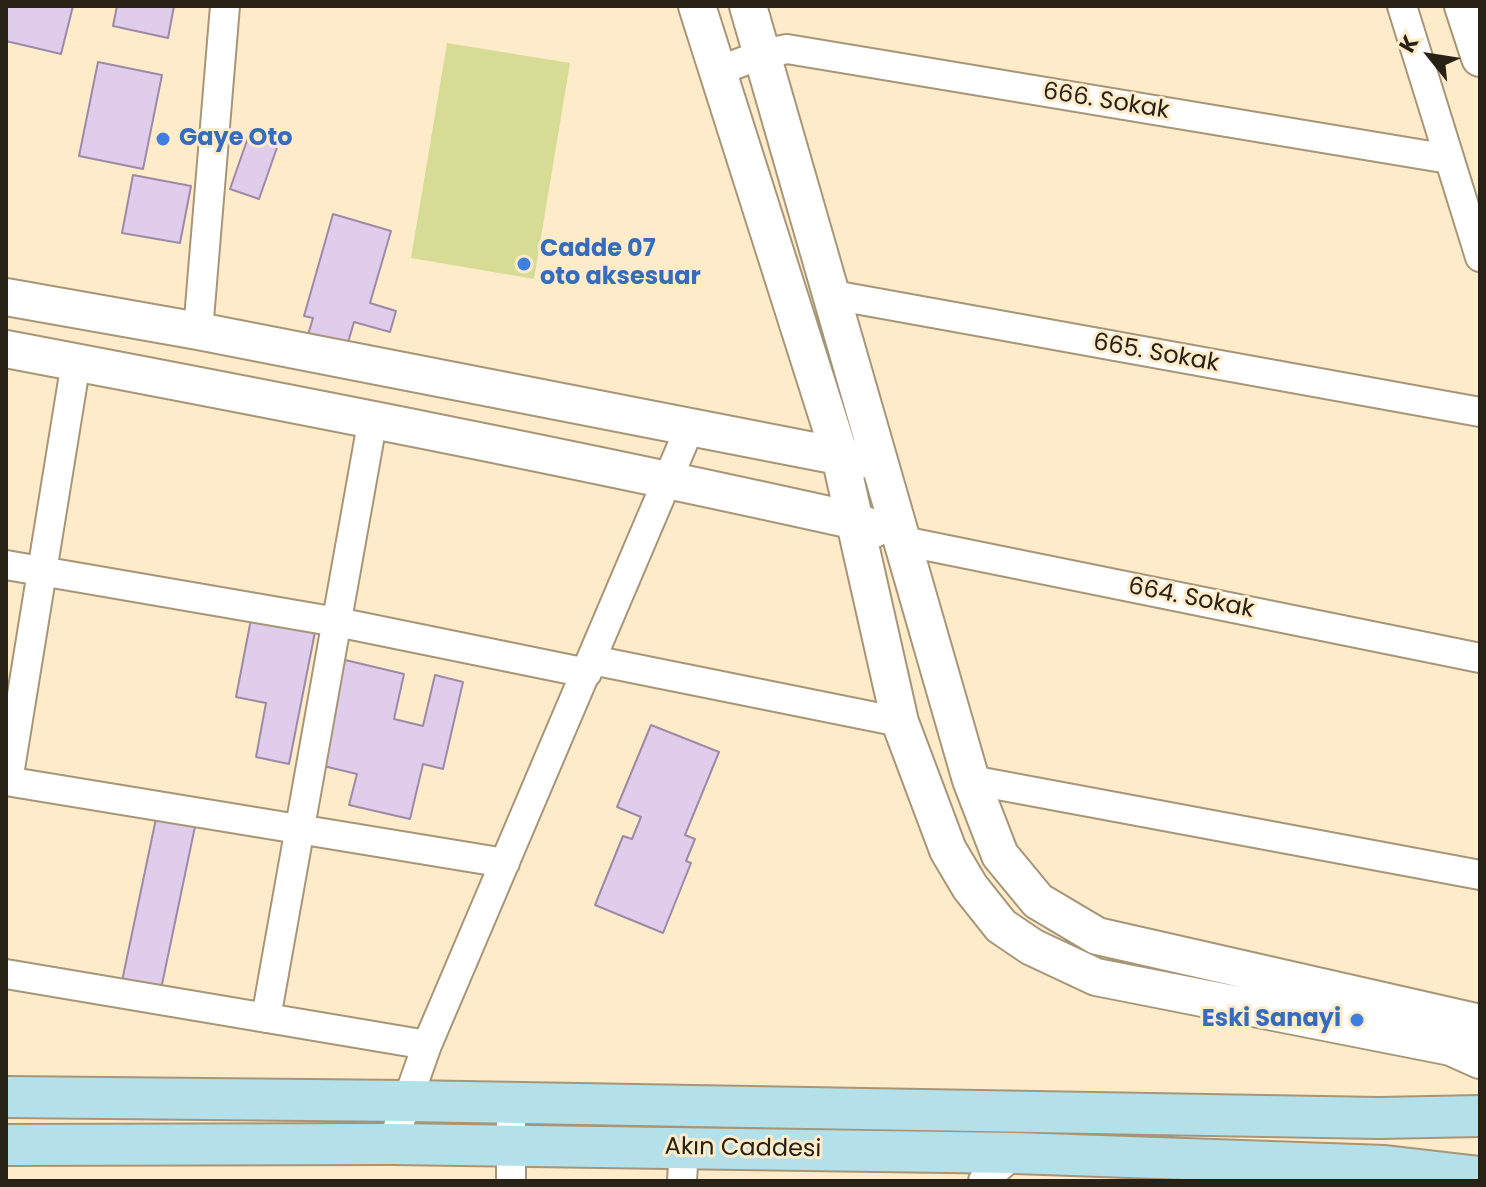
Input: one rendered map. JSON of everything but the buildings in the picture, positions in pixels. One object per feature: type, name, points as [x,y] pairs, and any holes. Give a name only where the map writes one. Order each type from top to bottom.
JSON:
[{"type":"main road","name":"Akın Caddesi","points":[[6,1097],[1364,1118],[1480,1116]]},
{"type":"main road","name":"Akın Caddesi","points":[[6,1145],[392,1144],[510,1163],[683,1165],[1015,1153],[1143,1170],[1385,1166],[1480,1177]]},
{"type":"street","points":[[198,331],[225,6]]},
{"type":"street","points":[[697,6],[840,456],[900,722],[948,850],[970,887],[1001,926],[1060,962],[1096,977],[1451,1047],[1480,1060]]},
{"type":"street","points":[[748,6],[971,780],[1000,855],[1038,901],[1097,936],[1480,1023]]},
{"type":"street","points":[[1402,6],[1480,257]]},
{"type":"street","points":[[1463,6],[1480,58]]},
{"type":"street","name":"666. Sokak","points":[[718,71],[763,54],[787,49],[1449,159]]},
{"type":"street","name":"665. Sokak","points":[[833,295],[1480,412]]},
{"type":"street","points":[[6,297],[198,331],[880,463]]},
{"type":"street","points":[[6,349],[373,418],[670,479],[856,521],[903,541]]},
{"type":"street","points":[[76,362],[7,781],[505,863]]},
{"type":"street","points":[[266,1018],[373,418]]},
{"type":"street","points":[[392,1144],[427,1045],[690,427]]},
{"type":"street","name":"664. Sokak","points":[[903,541],[1480,658]]},
{"type":"street","points":[[6,565],[900,722]]},
{"type":"street","points":[[924,784],[971,780],[1480,875]]},
{"type":"street","points":[[6,974],[427,1045]]},
{"type":"street","points":[[510,1163],[511,1103]]},
{"type":"street","points":[[983,1181],[1015,1153]]},
{"type":"green space","points":[[447,43],[570,63],[534,279],[411,258]]},
{"type":"place","name":"Gaye Oto","points":[[163,139]]},
{"type":"place","name":"Cadde 07 oto aksesuar","points":[[524,264]]},
{"type":"place","name":"Eski Sanayi","points":[[1357,1020]]}]
